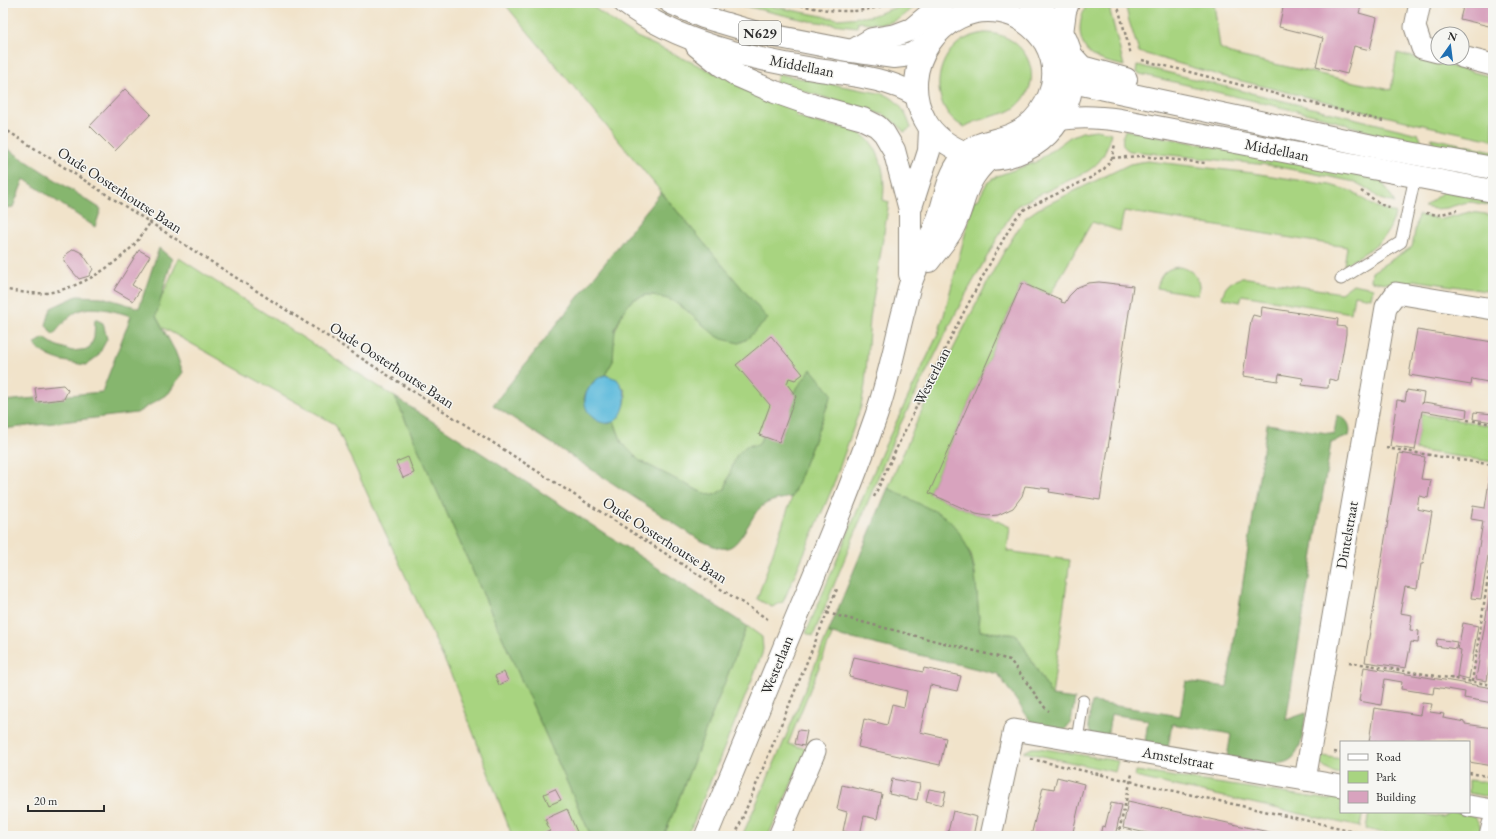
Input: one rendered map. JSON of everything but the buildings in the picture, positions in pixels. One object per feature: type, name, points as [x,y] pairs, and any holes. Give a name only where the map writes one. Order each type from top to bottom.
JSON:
[{"type":"main road","name":"Middellaan","points":[[625,3],[643,17],[684,35],[730,52],[781,63],[879,80],[906,89],[916,95]]},
{"type":"main road","name":"Middellaan","points":[[671,3],[702,17],[754,32],[852,51],[894,57],[912,54],[929,43]]},
{"type":"main road","name":"Middellaan","points":[[852,51],[872,39],[896,36],[912,29],[943,3]]},
{"type":"main road","points":[[966,153],[980,143],[1015,133],[1024,128],[1038,115],[1049,97],[1053,79],[1053,69],[1049,52],[1036,32],[1019,18],[1009,14],[1002,7],[978,11],[954,19],[945,25],[929,43],[919,63],[916,95],[923,118],[930,129],[940,139],[949,145],[972,156],[988,160],[998,160],[1012,156],[1033,146],[1052,129],[1060,119],[1070,98],[1073,66],[1062,33],[1048,15],[1032,3]]},
{"type":"main road","points":[[1062,33],[1068,3]]},
{"type":"main road","points":[[684,35],[721,65],[738,76],[775,92],[812,105],[863,119],[877,126],[884,133],[894,150],[910,210]]},
{"type":"main road","points":[[1070,54],[1082,66],[1091,70],[1127,79],[1143,97]]},
{"type":"main road","points":[[1053,69],[1063,78],[1072,82]]},
{"type":"main road","name":"Middellaan","points":[[1072,82],[1382,148],[1493,168]]},
{"type":"main road","name":"Middellaan","points":[[1060,119],[1090,117],[1120,120],[1493,191]]},
{"type":"main road","name":"Westerlaan","points":[[909,287],[910,210],[929,151],[930,129]]},
{"type":"main road","name":"Westerlaan","points":[[706,836],[811,583],[874,424],[884,391],[909,287],[940,213],[950,179],[958,162],[966,153]]},
{"type":"main road","name":"Westerlaan","points":[[909,287],[952,230],[967,187],[981,167],[988,160]]},
{"type":"street","points":[[1420,3],[1414,27],[1430,50]]},
{"type":"street","points":[[1470,60],[1493,65]]},
{"type":"street","name":"Dintelstraat","points":[[1305,780],[1386,307],[1396,293],[1493,309]]},
{"type":"street","name":"Amstelstraat","points":[[1009,754],[1014,730],[1078,735],[1138,751],[1340,786]]},
{"type":"street","points":[[779,836],[815,751]]},
{"type":"street","points":[[991,836],[1009,754]]},
{"type":"street","points":[[1470,806],[1493,810]]},
{"type":"street","points":[[1490,836],[1493,824]]},
{"type":"lane","points":[[1341,279],[1401,242],[1415,177]]},
{"type":"lane","points":[[1078,735],[1083,701]]},
{"type":"path","points":[[789,3],[842,12],[871,8],[889,3]]},
{"type":"path","points":[[1131,58],[1135,59]]},
{"type":"path","points":[[1139,60],[1388,123]]},
{"type":"path","name":"Oude Oosterhoutse Baan","points":[[3,128],[770,620]]},
{"type":"path","name":"Westerlaan","points":[[872,502],[915,410],[968,304],[1015,219],[1025,209],[1104,169],[1112,158],[1140,156],[1208,163]]},
{"type":"path","points":[[1359,190],[1384,206],[1438,215],[1459,209]]},
{"type":"path","points":[[3,288],[30,293],[52,292],[89,279],[107,268],[135,244],[150,223]]},
{"type":"path","points":[[1468,420],[1493,424]]},
{"type":"path","points":[[1362,444],[1493,465]]},
{"type":"path","points":[[1472,682],[1493,545]]},
{"type":"path","name":"Westerlaan","points":[[735,836],[838,586]]},
{"type":"path","points":[[827,613],[1010,660],[1046,709],[1078,735]]},
{"type":"path","points":[[1326,658],[1493,685]]},
{"type":"path","points":[[1118,836],[1138,751]]},
{"type":"path","points":[[1009,754],[1376,836]]},
{"type":"path","points":[[1470,773],[1493,777]]},
{"type":"green space","points":[[504,3],[588,3],[637,37],[797,111],[796,116],[857,132],[872,144],[877,152],[883,171],[883,200],[889,202],[870,318],[865,385],[861,406],[832,489],[783,602],[772,607],[757,599],[792,497],[832,394],[766,430],[758,445],[750,445],[730,476],[725,489],[714,495],[705,494],[640,461],[622,443],[614,421],[624,407],[626,393],[618,382],[610,376],[605,375],[613,361],[614,334],[623,312],[632,300],[646,295],[653,295],[671,300],[685,309],[703,325],[741,342],[747,339],[767,319]]},
{"type":"green space","points":[[732,3],[754,3],[838,19],[871,16],[905,3],[918,3],[904,16],[891,22],[858,22],[857,27],[809,21]]},
{"type":"green space","points":[[1088,3],[1108,3],[1124,66],[1099,59],[1091,55],[1082,42],[1080,34],[1081,18]]},
{"type":"green space","points":[[1125,3],[1214,3],[1220,48],[1234,55],[1391,90],[1397,53],[1430,61],[1430,66],[1449,66],[1493,77],[1493,140],[1414,123],[1225,77],[1139,52]]},
{"type":"green space","points":[[984,33],[998,35],[1010,40],[1020,48],[1027,58],[1031,70],[1031,82],[1027,94],[1015,108],[964,127],[954,120],[946,111],[941,100],[939,77],[942,65],[948,54],[956,45],[969,37]]},
{"type":"green space","points":[[1137,65],[1418,134],[1424,145],[1399,141],[1322,117],[1136,73]]},
{"type":"green space","points":[[778,74],[884,94],[898,103],[907,117],[911,128],[904,132],[898,125],[884,115],[776,83]]},
{"type":"green space","points":[[1096,130],[1111,133],[1104,155],[1098,163],[1088,171],[1018,205],[1007,221],[962,301],[897,431],[813,636],[806,633],[882,452],[938,334],[974,200],[978,200],[987,183],[997,176],[1036,162],[1070,137],[1082,132]]},
{"type":"green space","points":[[1125,130],[1380,178],[1395,203],[1380,199],[1369,190],[1355,182],[1326,176],[1268,165],[1130,151],[1123,145]]},
{"type":"green space","points":[[1431,138],[1493,151],[1493,157],[1435,147]]},
{"type":"green space","points":[[3,146],[101,209],[95,227],[24,179],[13,207],[3,208]]},
{"type":"green space","points":[[1147,161],[1253,173],[1330,185],[1351,191],[1374,206],[1395,213],[1388,231],[1382,239],[1369,250],[1344,265],[1347,247],[1124,211],[1120,231],[1092,222],[1050,295],[1022,283],[929,493],[976,514],[987,516],[1010,527],[1007,551],[1070,560],[1052,696],[1017,635],[980,631],[975,572],[971,554],[944,517],[888,488],[922,410],[990,277],[1025,218],[1038,209],[1130,164]]},
{"type":"green space","points":[[1444,191],[1493,199],[1493,206],[1471,202],[1447,208],[1435,209],[1424,207]]},
{"type":"green space","points":[[661,192],[768,319],[747,339],[739,343],[722,339],[715,335],[685,309],[671,300],[653,295],[646,295],[632,300],[623,312],[615,329],[613,361],[605,375],[593,382],[584,398],[585,403],[608,424],[614,421],[622,443],[640,461],[705,494],[714,495],[725,489],[737,455],[746,446],[758,445],[766,430],[811,369],[832,394],[792,497],[775,500],[763,505],[757,511],[738,540],[728,548],[716,547],[698,539],[493,405]]},
{"type":"green space","points":[[1470,212],[1493,215],[1493,292],[1413,280],[1411,286],[1371,281],[1372,272],[1412,247],[1418,215],[1442,219]]},
{"type":"green space","points":[[159,248],[172,259],[156,316],[175,351],[183,372],[169,393],[137,413],[3,429],[3,401],[102,392],[131,316],[101,309],[84,309],[71,316],[53,335],[46,325],[51,308],[77,296],[102,297],[139,308]]},
{"type":"green space","points":[[179,258],[395,397],[591,836],[512,836],[453,679],[335,424],[151,321]]},
{"type":"green space","points":[[1179,267],[1189,270],[1196,276],[1199,285],[1198,295],[1157,288],[1164,273],[1170,269]]},
{"type":"green space","points":[[1241,278],[1341,293],[1353,284],[1373,288],[1371,298],[1354,295],[1351,313],[1242,295],[1240,302],[1222,298],[1228,285]]},
{"type":"green space","points":[[95,319],[103,323],[107,339],[98,356],[86,365],[51,357],[45,354],[34,344],[44,338],[55,345],[72,351],[89,349],[94,338]]},
{"type":"green space","points":[[395,397],[747,626],[664,836],[591,836]]},
{"type":"green space","points":[[1421,414],[1493,426],[1493,462],[1415,450]]},
{"type":"green space","points":[[1337,415],[1346,420],[1350,432],[1349,436],[1331,443],[1286,720],[1306,713],[1301,741],[1294,756],[1288,761],[1275,764],[1227,757],[1231,734],[1172,724],[1168,747],[1145,743],[1148,720],[1111,714],[1107,738],[1091,735],[1088,725],[1092,702],[1180,716],[1186,681],[1227,687],[1267,424],[1334,434]]},
{"type":"green space","points":[[888,488],[941,514],[956,528],[970,555],[974,570],[980,631],[1017,635],[1052,696],[1075,699],[1071,722],[1063,732],[1034,726],[998,674],[828,633]]},
{"type":"green space","points":[[747,626],[762,637],[762,654],[692,826],[685,836],[664,836]]},
{"type":"green space","points":[[828,633],[832,635],[788,744],[807,749],[768,836],[742,836],[782,746]]},
{"type":"green space","points":[[1032,748],[1118,761],[1115,772],[1024,752]]},
{"type":"green space","points":[[1317,755],[1340,759],[1340,774],[1326,769],[1318,759]]},
{"type":"green space","points":[[1136,771],[1330,800],[1334,795],[1340,795],[1340,813],[1363,813],[1360,827],[1135,777]]},
{"type":"green space","points":[[1470,780],[1493,783],[1493,798],[1470,793]]},
{"type":"green space","points":[[1369,813],[1415,813],[1443,817],[1448,813],[1461,813],[1472,816],[1476,819],[1481,829],[1481,836],[1398,836],[1366,829]]},
{"type":"water","points":[[605,375],[617,379],[622,386],[625,398],[623,410],[618,419],[611,423],[603,423],[596,420],[589,414],[586,406],[585,397],[589,388],[596,380]]}]
